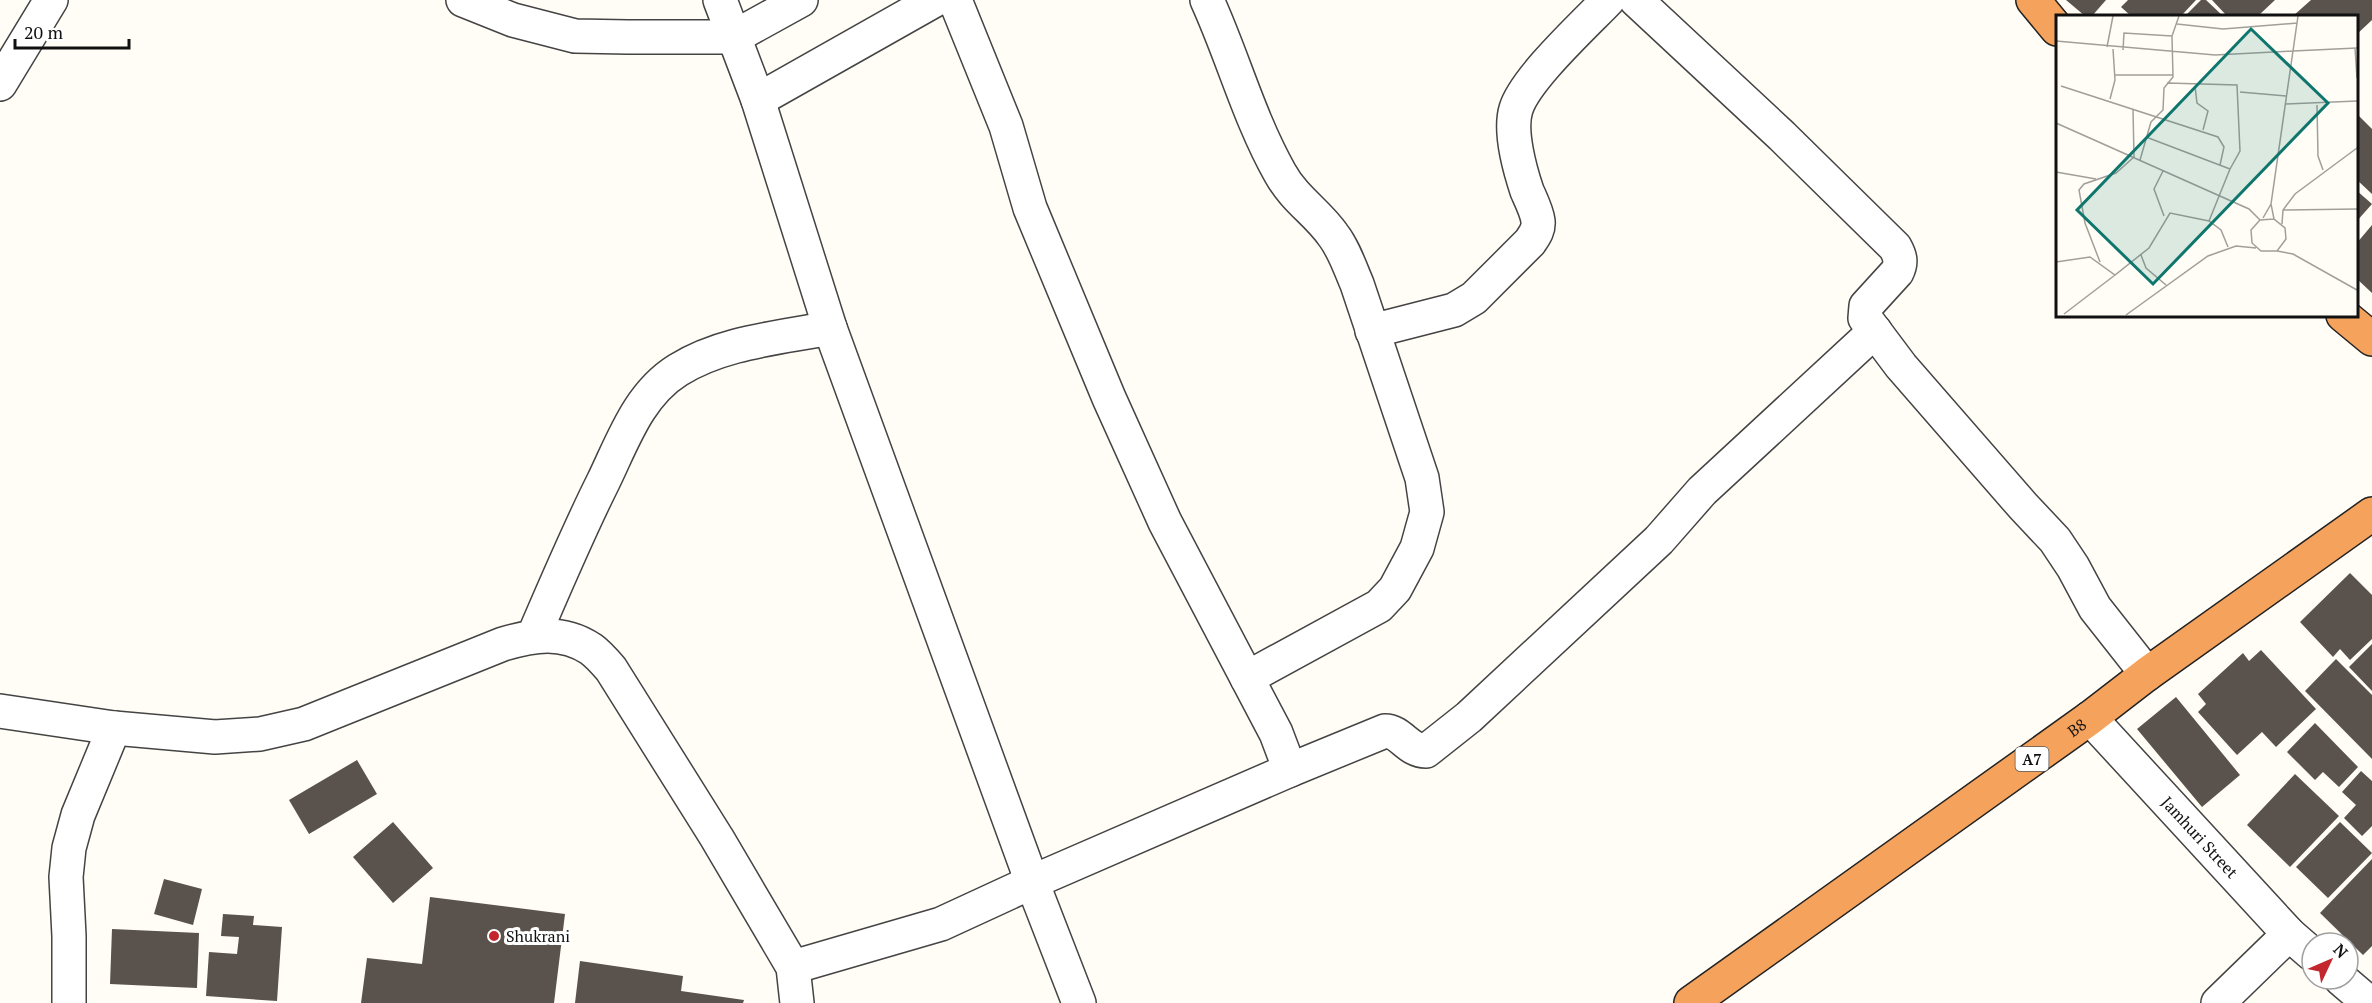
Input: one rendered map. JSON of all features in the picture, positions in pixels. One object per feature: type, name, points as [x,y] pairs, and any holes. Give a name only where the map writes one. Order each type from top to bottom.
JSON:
[{"type":"highway","points":[[2032,0],[2056,28]]},
{"type":"highway","points":[[2344,316],[2372,339]]},
{"type":"highway","name":"B8","points":[[1691,1003],[2372,514]]},
{"type":"street","points":[[0,84],[51,0]]},
{"type":"street","points":[[463,0],[513,20],[575,36],[734,37],[801,0]]},
{"type":"street","points":[[720,0],[758,100],[830,328],[1078,1003]]},
{"type":"street","points":[[758,100],[935,0]]},
{"type":"street","points":[[955,0],[1006,126],[1030,208],[1109,398],[1165,522],[1276,733],[1290,770]]},
{"type":"street","points":[[1207,0],[1255,124],[1291,190],[1334,236],[1357,284],[1422,478],[1427,512],[1417,548],[1395,589],[1379,606],[1247,678]]},
{"type":"street","points":[[1372,331],[1454,310],[1474,298],[1530,242],[1537,231],[1538,221],[1521,173],[1516,143],[1516,109],[1547,64],[1608,0]]},
{"type":"street","points":[[1636,0],[1782,136],[1895,247],[1901,257],[1897,273],[1866,306],[1864,318],[1932,401],[2055,540],[2096,608],[2147,674]]},
{"type":"street","points":[[534,635],[579,530],[637,411],[656,387],[678,370],[724,348],[830,328]]},
{"type":"street","points":[[793,967],[941,924],[1032,882],[1385,731],[1393,731],[1416,750],[1426,751],[1469,717],[1659,540],[1702,490],[1875,331]]},
{"type":"street","points":[[0,711],[114,728],[214,736],[260,734],[304,724],[503,644],[534,635],[561,636],[591,649],[611,669],[717,838],[793,967],[797,1003]]},
{"type":"street","name":"Jamhuri Street","points":[[2090,718],[2300,944]]},
{"type":"street","points":[[69,1003],[66,877],[69,848],[78,814],[114,728]]},
{"type":"street","points":[[2217,1003],[2300,944]]},
{"type":"street","points":[[2355,991],[2369,1003]]},
{"type":"building","points":[[2066,0],[2106,0],[2093,15],[2084,15]]},
{"type":"building","points":[[2128,0],[2196,0],[2182,15],[2130,15],[2121,7]]},
{"type":"building","points":[[2201,0],[2206,0],[2222,15],[2186,15]]},
{"type":"building","points":[[2212,0],[2275,0],[2259,15],[2226,15]]},
{"type":"building","points":[[2311,0],[2372,0],[2372,20],[2357,34],[2357,15],[2294,15]]},
{"type":"building","points":[[2357,114],[2372,129],[2372,194],[2357,180]]},
{"type":"building","points":[[2357,191],[2372,204],[2357,221]]},
{"type":"building","points":[[2372,225],[2372,293],[2357,279],[2357,243]]},
{"type":"building","points":[[2350,573],[2372,595],[2372,639],[2350,660],[2340,649],[2333,657],[2300,622]]},
{"type":"building","points":[[2372,644],[2372,691],[2349,667]]},
{"type":"building","points":[[2261,650],[2316,709],[2276,747],[2262,732],[2237,755],[2198,712],[2206,704],[2198,694],[2243,653],[2249,661]]},
{"type":"building","points":[[2336,659],[2372,695],[2372,759],[2305,691]]},
{"type":"building","points":[[2176,697],[2240,775],[2202,807],[2137,729]]},
{"type":"building","points":[[2315,723],[2358,767],[2339,787],[2323,772],[2315,780],[2287,752]]},
{"type":"building","points":[[357,760],[377,794],[309,834],[289,800]]},
{"type":"building","points":[[2361,771],[2372,781],[2372,826],[2362,836],[2344,818],[2356,805],[2342,792]]},
{"type":"building","points":[[2295,774],[2339,816],[2290,867],[2247,825]]},
{"type":"building","points":[[393,822],[433,868],[393,903],[353,857]]},
{"type":"building","points":[[2340,822],[2372,853],[2328,898],[2296,867]]},
{"type":"building","points":[[2372,859],[2372,946],[2363,955],[2360,952],[2360,931],[2338,931],[2320,913]]},
{"type":"building","points":[[164,879],[202,889],[193,925],[154,914]]},
{"type":"building","name":"Shukrani","points":[[430,897],[565,914],[554,1003],[361,1003],[367,958],[422,964]]},
{"type":"building","points":[[223,914],[254,916],[253,925],[282,927],[277,1001],[206,996],[209,952],[237,954],[239,937],[221,936]]},
{"type":"building","points":[[112,929],[199,933],[197,988],[110,984]]},
{"type":"building","points":[[580,961],[683,976],[681,991],[744,1000],[743,1003],[575,1003]]},
{"type":"place","name":"Shukrani","points":[[494,936]]}]
